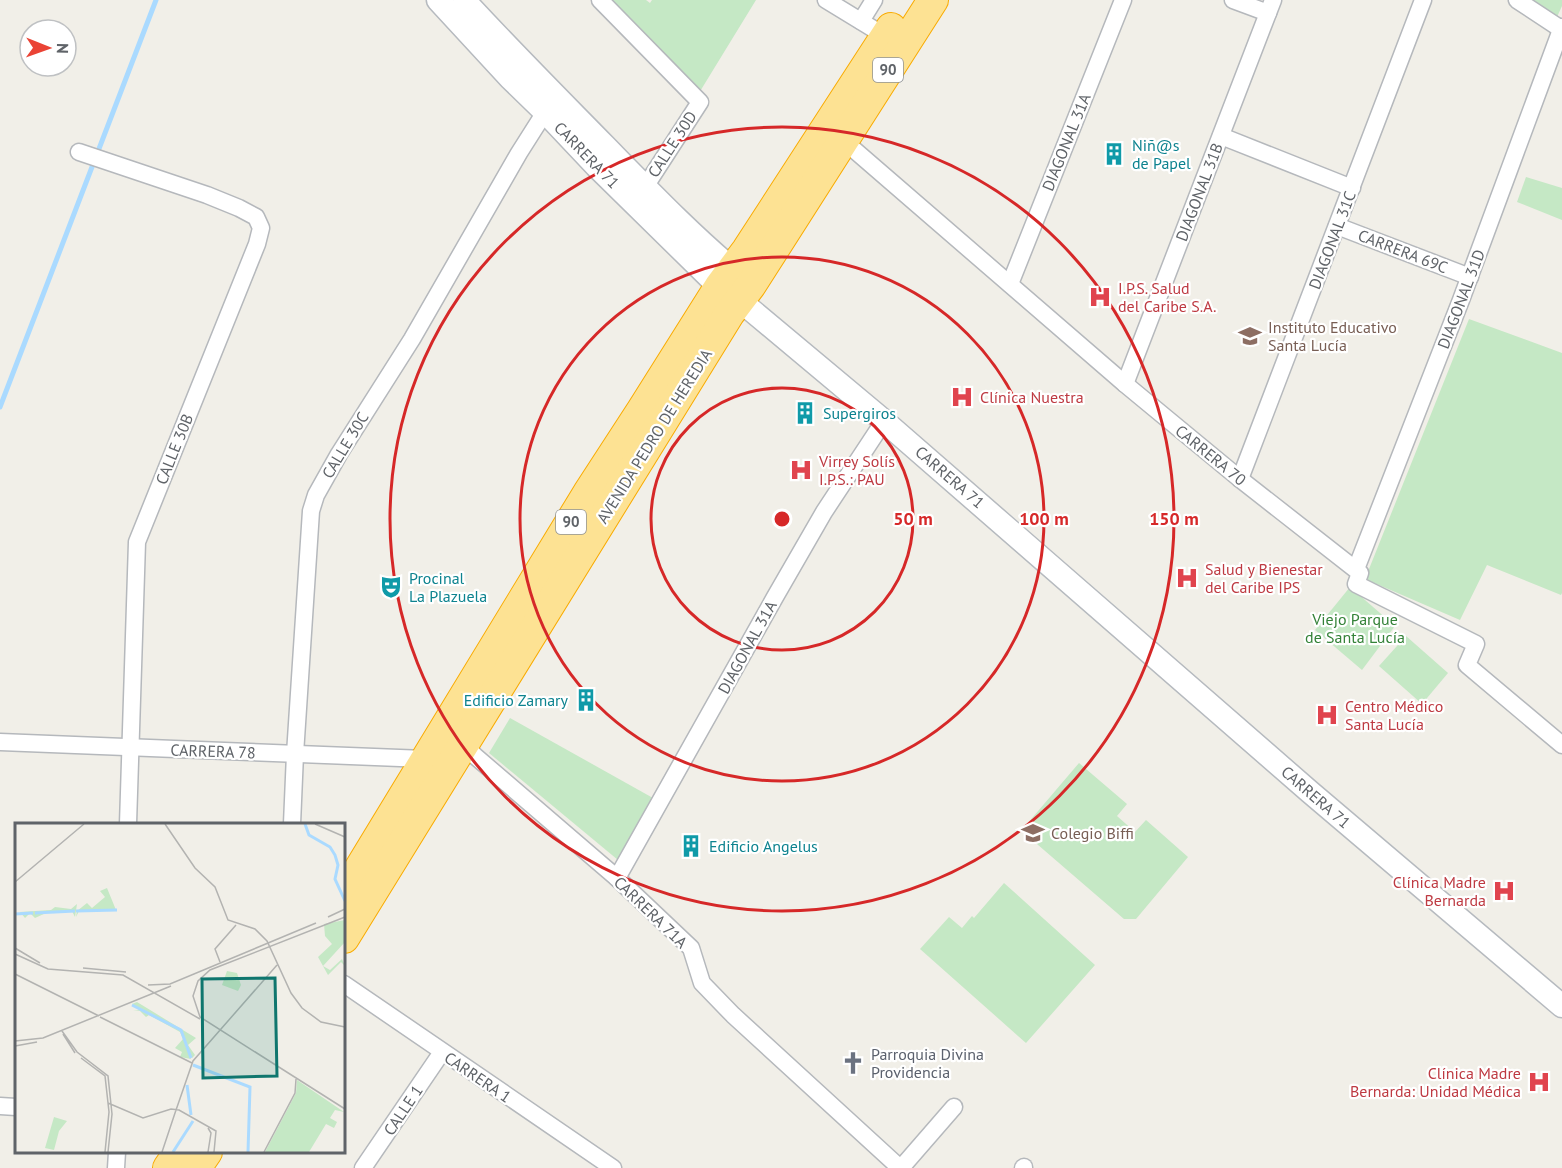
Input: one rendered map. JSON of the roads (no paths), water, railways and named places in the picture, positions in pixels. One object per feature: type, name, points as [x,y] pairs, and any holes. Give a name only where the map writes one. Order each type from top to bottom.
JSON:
[{"type":"highway","name":"AVENIDA PEDRO DE HEREDIA","points":[[345,936],[729,314],[736,285],[873,29],[908,0]]},
{"type":"highway","name":"AVENIDA PEDRO DE HEREDIA","points":[[345,892],[588,494],[642,410],[844,141],[933,0]]},
{"type":"highway","points":[[168,1168],[178,1153]]},
{"type":"highway","points":[[196,1168],[206,1153]]},
{"type":"street","name":"CARRERA 71","points":[[438,0],[596,166],[709,277],[736,285]]},
{"type":"street","name":"CARRERA 71","points":[[464,0],[645,187],[736,285],[884,421],[1310,792],[1562,1006]]},
{"type":"street","name":"CALLE 30D","points":[[600,0],[700,102],[645,187]]},
{"type":"street","points":[[826,0],[873,29],[874,0]]},
{"type":"street","name":"DIAGONAL 31A","points":[[1010,284],[1123,0]]},
{"type":"street","points":[[1233,0],[1270,6]]},
{"type":"street","name":"DIAGONAL 31C","points":[[1240,479],[1424,0]]},
{"type":"street","points":[[1517,0],[1562,28]]},
{"type":"street","name":"DIAGONAL 31B","points":[[1125,384],[1270,6]]},
{"type":"street","name":"DIAGONAL 31D","points":[[1356,569],[1470,277],[1562,28]]},
{"type":"street","name":"CALLE 30C","points":[[292,823],[311,511],[316,495],[339,454],[412,339],[545,112]]},
{"type":"street","points":[[1221,136],[1352,188]]},
{"type":"street","name":"CARRERA 70","points":[[844,141],[1125,384],[1240,479],[1356,569],[1360,573],[1356,584],[1476,644],[1467,665],[1562,745]]},
{"type":"street","name":"CALLE 30B","points":[[79,152],[207,195],[251,213],[256,217],[261,228],[137,542],[128,823]]},
{"type":"street","name":"CARRERA 69C","points":[[1337,226],[1470,277]]},
{"type":"street","name":"DIAGONAL 31A","points":[[617,878],[819,522],[884,421]]},
{"type":"street","name":"CARRERA 78","points":[[0,742],[425,759]]},
{"type":"street","name":"CARRERA 71A","points":[[463,744],[617,878],[691,948],[702,983],[733,1015],[900,1168]]},
{"type":"street","name":"CARRERA 1","points":[[345,985],[603,1165]]},
{"type":"street","name":"CALLE 1","points":[[363,1168],[442,1052]]},
{"type":"street","points":[[0,1106],[15,1107]]},
{"type":"street","points":[[900,1168],[954,1107]]},
{"type":"street","points":[[116,1168],[117,1153]]},
{"type":"waterway","points":[[0,407],[156,0]]},
{"type":"place","name":"Niñ@s de Papel","points":[[1114,154]]},
{"type":"place","name":"I.P.S. Salud del Caribe S.A.","points":[[1100,297]]},
{"type":"place","name":"Instituto Educativo Santa Lucía","points":[[1250,336]]},
{"type":"place","name":"Clínica Nuestra","points":[[962,397]]},
{"type":"place","name":"Supergiros","points":[[805,413]]},
{"type":"place","name":"Virrey Solís I.P.S.: PAU","points":[[801,470]]},
{"type":"place","name":"Salud y Bienestar del Caribe IPS","points":[[1187,578]]},
{"type":"place","name":"Procinal La Plazuela","points":[[391,587]]},
{"type":"place","name":"Edificio Zamary","points":[[586,700]]},
{"type":"place","name":"Centro Médico Santa Lucía","points":[[1327,715]]},
{"type":"place","name":"Colegio Biffi","points":[[1033,833]]},
{"type":"place","name":"Edificio Angelus","points":[[691,846]]},
{"type":"place","name":"Clínica Madre Bernarda","points":[[1504,891]]},
{"type":"place","name":"Parroquia Divina Providencia","points":[[853,1063]]},
{"type":"place","name":"Clínica Madre Bernarda: Unidad Médica","points":[[1539,1082]]},
{"type":"park label","name":"Viejo Parque de Santa Lucía","points":[[1355,628]]}]
